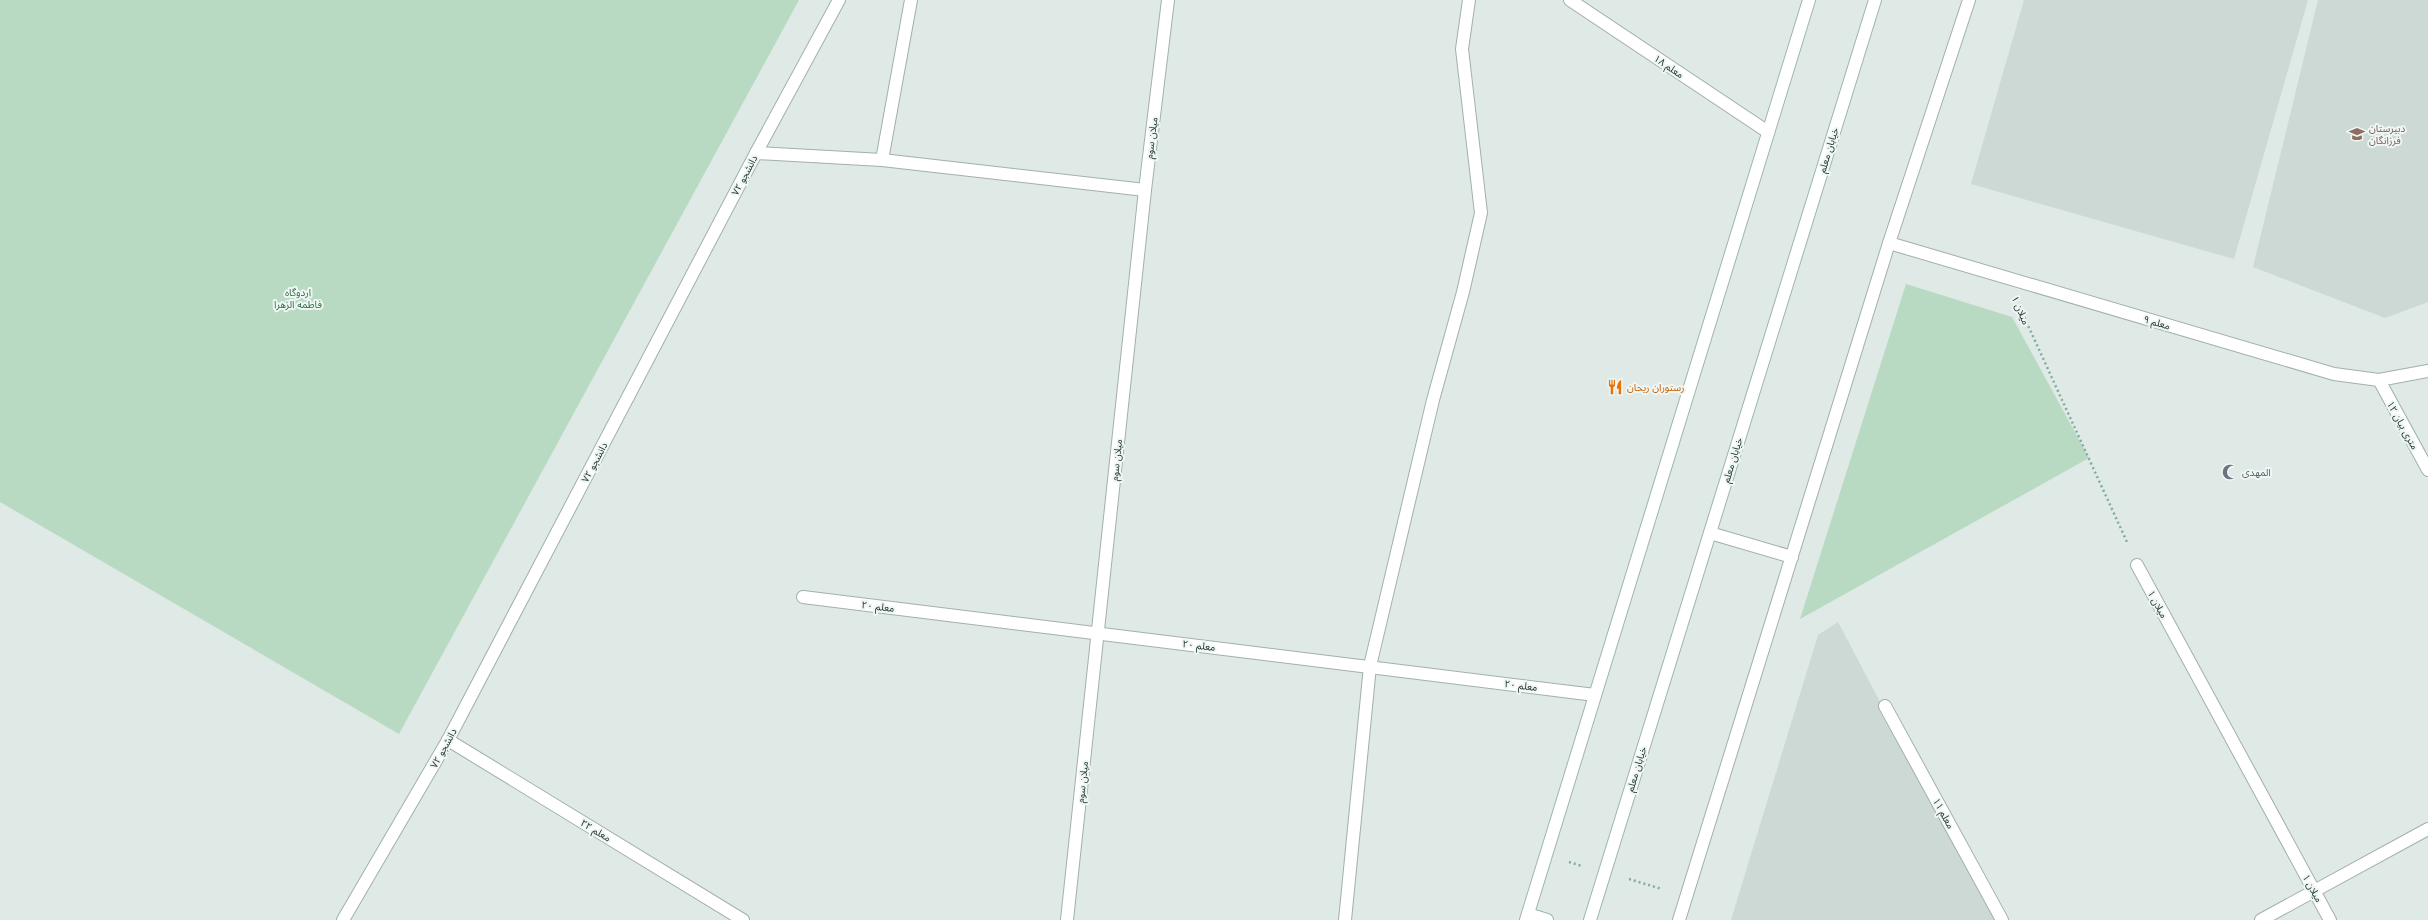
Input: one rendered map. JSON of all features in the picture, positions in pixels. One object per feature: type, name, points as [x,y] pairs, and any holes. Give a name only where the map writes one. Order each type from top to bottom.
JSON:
[{"type":"street","name":"دانشجو ۷۲","points":[[343,920],[448,740],[756,153],[839,0]]},
{"type":"street","points":[[882,160],[911,0]]},
{"type":"street","name":"میلان سوم","points":[[1067,920],[1145,190],[1168,0]]},
{"type":"street","points":[[1344,920],[1370,666],[1433,400],[1463,292],[1481,214],[1462,49],[1469,0]]},
{"type":"street","name":"معلم ۱۸","points":[[1570,0],[1768,132]]},
{"type":"street","points":[[1547,920],[1527,917],[1809,0]]},
{"type":"street","name":"خیابان معلم","points":[[1590,920],[1875,0]]},
{"type":"street","points":[[1679,920],[1889,242],[1969,0]]},
{"type":"street","points":[[756,153],[882,160],[1145,190]]},
{"type":"street","name":"معلم ۹","points":[[1889,242],[2334,374],[2379,380],[2428,371]]},
{"type":"street","name":"۱۲ متری بیان","points":[[2379,380],[2428,470]]},
{"type":"street","points":[[1710,533],[1792,557]]},
{"type":"street","name":"میلان ۱","points":[[2137,564],[2330,920]]},
{"type":"street","name":"معلم ۲۰","points":[[803,597],[1098,632],[1595,695]]},
{"type":"street","name":"معلم ۱۱","points":[[1885,706],[2002,920]]},
{"type":"street","name":"معلم ۲۲","points":[[448,740],[743,920]]},
{"type":"street","points":[[2260,920],[2428,829]]},
{"type":"path","name":"میلان ۱","points":[[2006,277],[2137,564]]},
{"type":"shaded area","points":[[2024,0],[2308,0],[2234,259],[1971,184]]},
{"type":"shaded area","name":"دبیرستان فرزانگان","points":[[2318,0],[2428,0],[2428,302],[2385,318],[2253,267]]},
{"type":"shaded area","points":[[1838,622],[1995,920],[1731,920],[1818,635]]},
{"type":"green space","name":"اردوگاه فاطمه الزهرا","points":[[0,0],[799,0],[399,734],[0,502]]},
{"type":"green space","points":[[1906,284],[2012,317],[2089,458],[1800,619]]},
{"type":"place","name":"دبیرستان فرزانگان","points":[[2357,134]]},
{"type":"place","name":"رستوران ریحان","points":[[1615,387]]},
{"type":"place","name":"المهدی","points":[[2230,472]]}]
